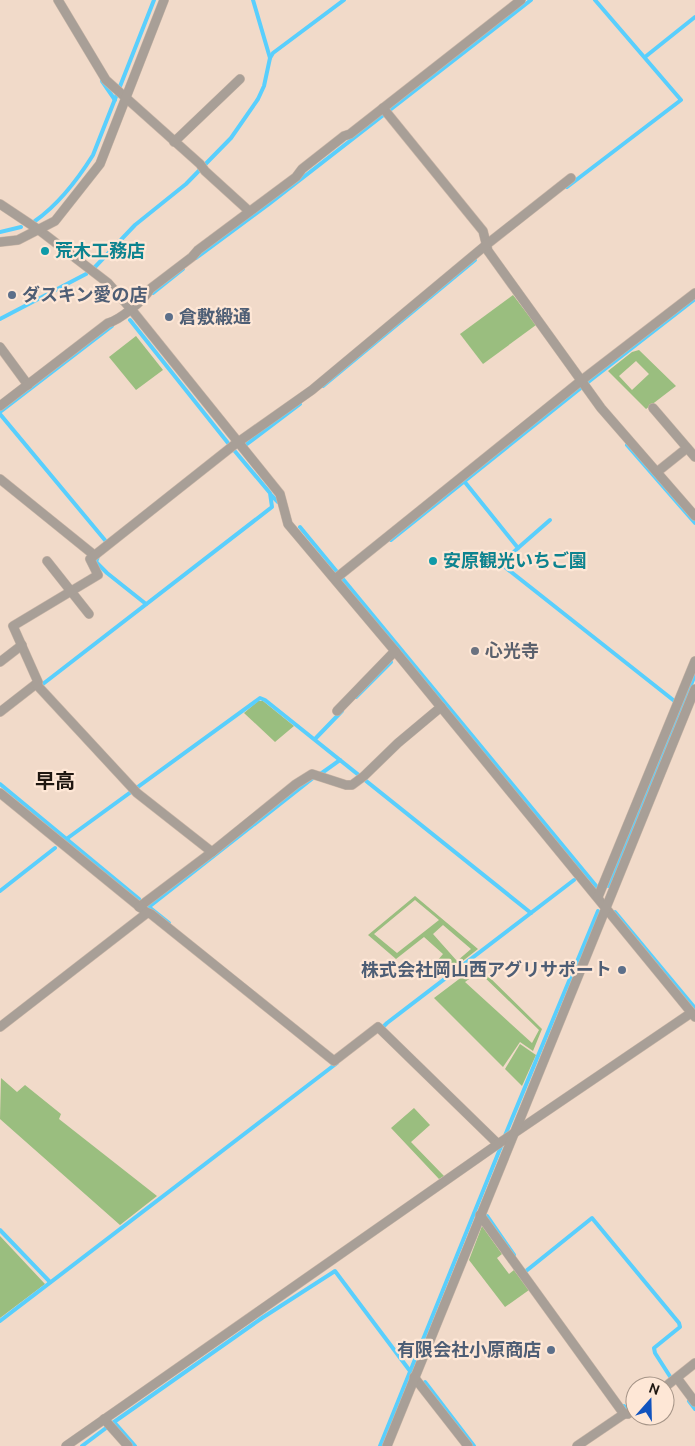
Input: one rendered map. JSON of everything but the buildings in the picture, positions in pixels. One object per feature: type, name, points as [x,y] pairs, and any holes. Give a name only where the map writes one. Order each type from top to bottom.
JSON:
[{"type":"street","points":[[58,0],[106,80],[249,211]]},
{"type":"street","points":[[0,242],[18,240],[55,221],[100,164],[123,97],[164,0]]},
{"type":"street","points":[[0,406],[108,323],[114,322],[131,309],[146,296],[150,289],[249,211],[296,177],[302,169],[344,136],[385,111],[522,0]]},
{"type":"street","points":[[174,142],[240,79]]},
{"type":"street","points":[[385,111],[483,231],[487,248],[601,408],[695,516]]},
{"type":"street","points":[[212,852],[135,791],[38,686],[38,682],[13,626],[98,575],[90,559],[94,555],[233,446],[312,390],[571,178]]},
{"type":"street","points":[[0,204],[39,230],[108,283],[131,309],[233,446],[280,494],[288,524],[338,576],[395,651],[693,1014],[499,1144],[108,1423],[66,1446]]},
{"type":"street","points":[[338,576],[584,383],[695,293]]},
{"type":"street","points":[[0,347],[28,385]]},
{"type":"street","points":[[653,408],[695,457]]},
{"type":"street","points":[[657,472],[687,448]]},
{"type":"street","points":[[0,479],[94,555]]},
{"type":"street","points":[[47,561],[89,614]]},
{"type":"street","points":[[0,662],[22,645]]},
{"type":"street","points":[[337,711],[395,651]]},
{"type":"street","points":[[598,897],[695,661]]},
{"type":"street","points":[[0,712],[38,686]]},
{"type":"street","points":[[386,1446],[695,689]]},
{"type":"street","points":[[0,1027],[296,784],[312,774],[346,785],[352,784],[362,778],[398,743],[441,707]]},
{"type":"street","points":[[0,793],[143,910],[151,914],[334,1061],[378,1027],[499,1144]]},
{"type":"street","points":[[480,1215],[624,1414],[577,1446]]},
{"type":"street","points":[[675,1380],[695,1363]]},
{"type":"street","points":[[414,1377],[468,1446]]},
{"type":"street","points":[[675,1385],[695,1402]]},
{"type":"street","points":[[108,1423],[128,1446]]},
{"type":"green space","points":[[513,295],[536,325],[483,364],[460,334]]},
{"type":"green space","points":[[136,336],[163,370],[136,390],[109,357]]},
{"type":"green space","points":[[639,350],[676,386],[646,409],[608,371],[632,352]],"holes":[[[636,361],[649,374],[632,390],[619,376]]]},
{"type":"green space","points":[[258,701],[263,701],[294,726],[275,742],[244,713]]},
{"type":"green space","points":[[415,896],[478,949],[446,974],[437,961],[443,954],[424,937],[396,959],[368,935]],"holes":[[[415,900],[439,920],[397,953],[374,934]],[[443,925],[471,949],[457,961],[433,934]]]},
{"type":"green space","points":[[475,967],[480,968],[542,1029],[533,1051],[520,1042],[503,1067],[434,998]],"holes":[[[479,972],[539,1030],[532,1043],[465,982]]]},
{"type":"green space","points":[[520,1044],[536,1055],[522,1086],[505,1069]]},
{"type":"green space","points":[[1,1078],[17,1092],[25,1085],[61,1114],[59,1119],[157,1196],[120,1225],[0,1119]]},
{"type":"green space","points":[[414,1108],[430,1125],[411,1142],[444,1176],[439,1179],[391,1128]]},
{"type":"green space","points":[[482,1226],[502,1254],[497,1258],[509,1274],[514,1270],[529,1290],[505,1307],[469,1260]]},
{"type":"green space","points":[[0,1236],[45,1284],[0,1318]]},
{"type":"waterway","points":[[35,221],[67,191],[93,155],[154,0]]},
{"type":"waterway","points":[[253,0],[270,58]]},
{"type":"waterway","points":[[95,267],[135,225],[186,184],[231,138],[258,99],[264,86],[270,58],[273,53],[344,0]]},
{"type":"waterway","points":[[196,258],[269,204],[531,0]]},
{"type":"waterway","points":[[567,187],[681,100],[595,0]]},
{"type":"waterway","points":[[645,57],[695,17]]},
{"type":"waterway","points":[[102,81],[115,100]]},
{"type":"waterway","points":[[0,232],[21,227]]},
{"type":"waterway","points":[[323,386],[475,260]]},
{"type":"waterway","points":[[153,293],[183,269]]},
{"type":"waterway","points":[[0,319],[86,274]]},
{"type":"waterway","points":[[391,540],[695,299]]},
{"type":"waterway","points":[[39,687],[272,507],[270,493],[130,320]]},
{"type":"waterway","points":[[0,412],[112,326]]},
{"type":"waterway","points":[[247,444],[300,404]]},
{"type":"waterway","points":[[0,414],[109,545]]},
{"type":"waterway","points":[[627,445],[695,523]]},
{"type":"waterway","points":[[464,481],[518,548],[501,564],[682,707]]},
{"type":"waterway","points":[[271,495],[278,502]]},
{"type":"waterway","points":[[518,548],[550,520]]},
{"type":"waterway","points":[[300,527],[597,887]]},
{"type":"waterway","points":[[98,556],[96,562],[146,604]]},
{"type":"waterway","points":[[356,697],[391,662]]},
{"type":"waterway","points":[[608,886],[695,675]]},
{"type":"waterway","points":[[65,840],[260,698],[265,700],[531,913]]},
{"type":"waterway","points":[[315,739],[342,711]]},
{"type":"waterway","points":[[319,775],[340,760]]},
{"type":"waterway","points":[[145,910],[313,778]]},
{"type":"waterway","points":[[0,784],[139,899]]},
{"type":"waterway","points":[[0,891],[55,848]]},
{"type":"waterway","points":[[380,1030],[574,880]]},
{"type":"waterway","points":[[149,907],[169,923]]},
{"type":"waterway","points":[[504,1138],[598,911]]},
{"type":"waterway","points":[[615,912],[695,1008]]},
{"type":"waterway","points":[[0,1321],[337,1063]]},
{"type":"waterway","points":[[380,1446],[502,1144]]},
{"type":"waterway","points":[[487,1216],[514,1255]]},
{"type":"waterway","points":[[526,1271],[592,1218],[679,1323],[680,1327],[654,1348],[655,1353],[670,1376]]},
{"type":"waterway","points":[[0,1230],[50,1282]]},
{"type":"waterway","points":[[82,1446],[262,1318],[335,1271],[410,1371]]},
{"type":"waterway","points":[[425,1382],[474,1446]]},
{"type":"waterway","points":[[689,1401],[695,1409]]},
{"type":"waterway","points":[[114,1422],[135,1446]]},
{"type":"place","name":"荒木工務店","points":[[45,251]]},
{"type":"place","name":"ダスキン愛の店","points":[[12,295]]},
{"type":"place","name":"倉敷緞通","points":[[169,317]]},
{"type":"place","name":"安原観光いちご園","points":[[433,561]]},
{"type":"place","name":"心光寺","points":[[475,651]]},
{"type":"place","name":"株式会社岡山西アグリサポート","points":[[622,970]]},
{"type":"place","name":"有限会社小原商店","points":[[551,1350]]},
{"type":"district","name":"早高","points":[[55,781]]}]
